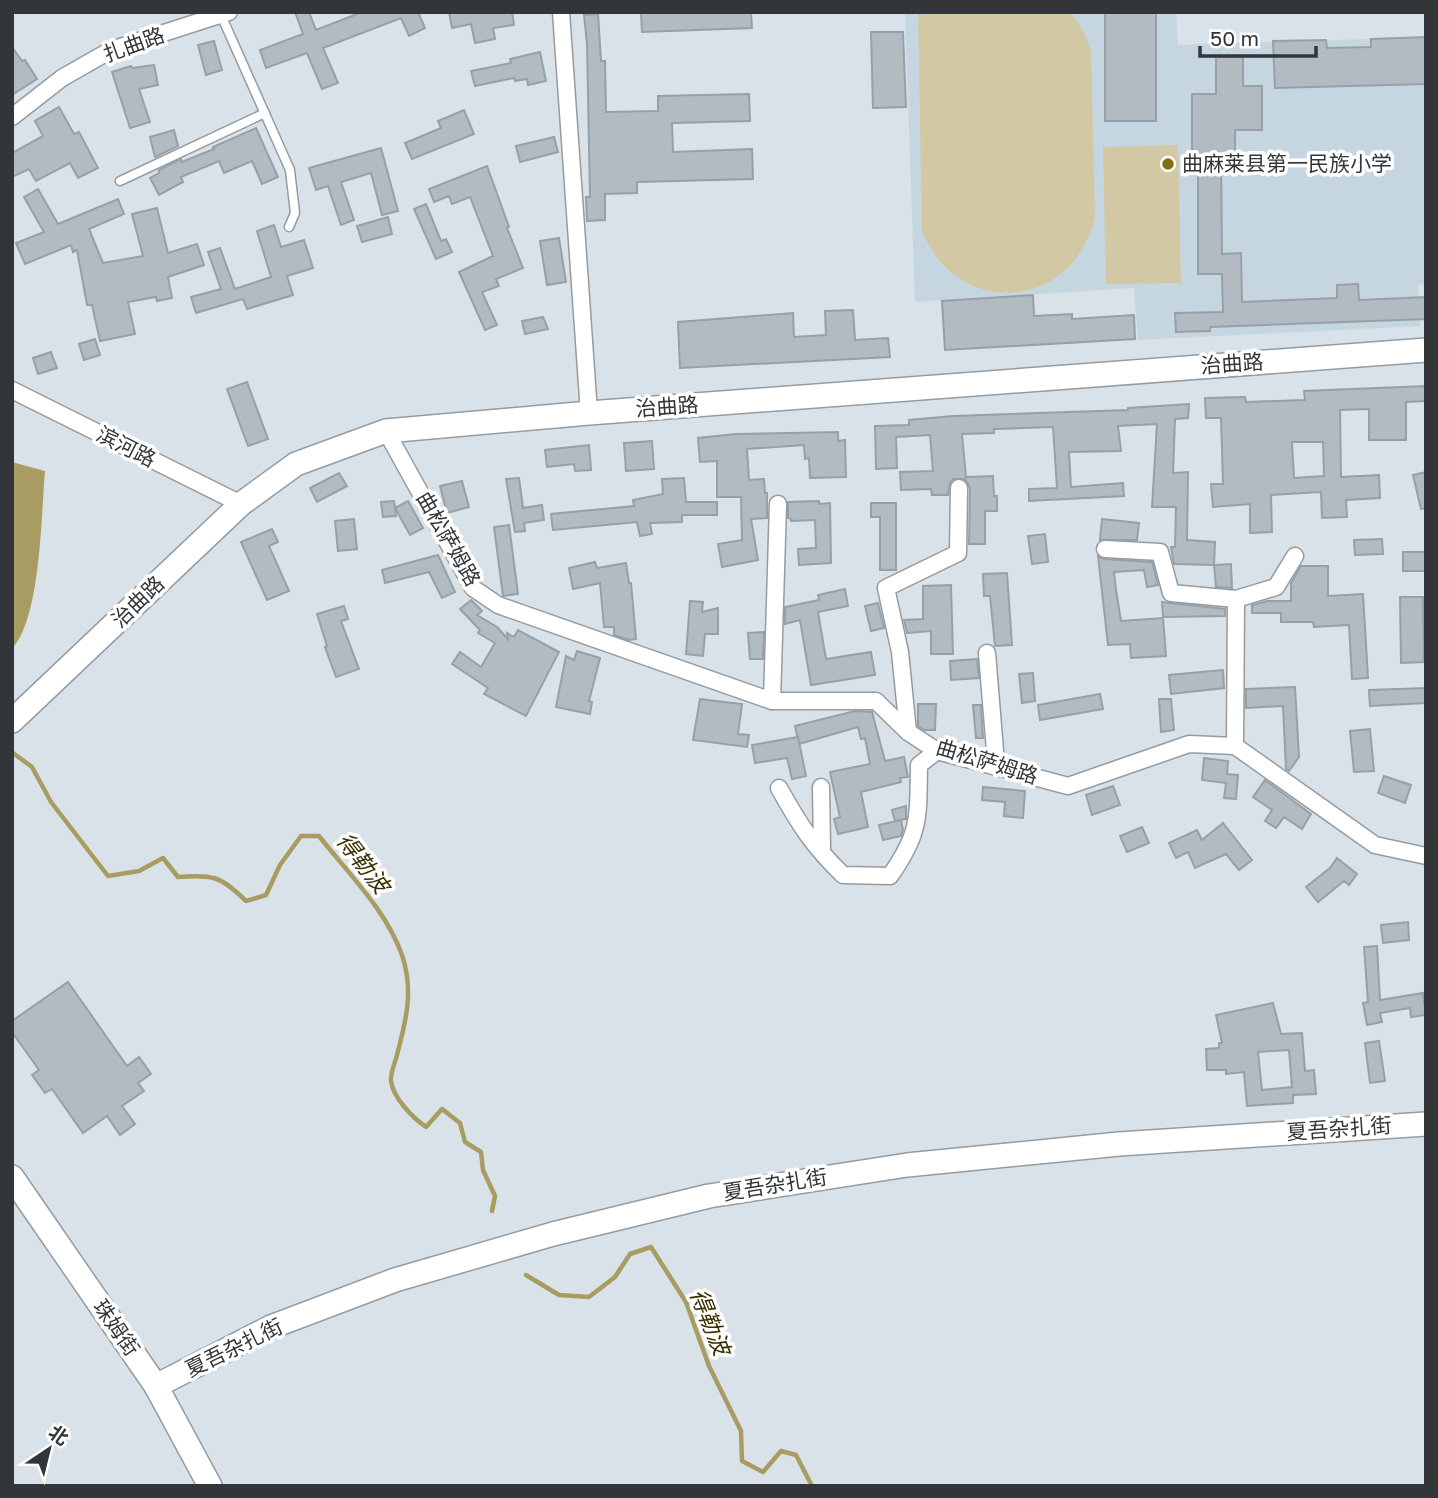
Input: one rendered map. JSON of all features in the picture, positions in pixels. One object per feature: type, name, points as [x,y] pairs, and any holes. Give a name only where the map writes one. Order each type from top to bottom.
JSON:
[{"type":"main road","name":"治曲路","points":[[12,721],[241,504],[296,464],[386,431],[589,413],[1426,350]]},
{"type":"main road","name":"夏吾杂扎街","points":[[156,1386],[271,1327],[395,1280],[553,1234],[709,1196],[921,1164],[1119,1144],[1426,1124]]},
{"type":"main road","name":"珠姆街","points":[[12,1177],[156,1386],[210,1486]]},
{"type":"street","points":[[561,12],[589,413]]},
{"type":"street","name":"扎曲路","points":[[12,117],[62,78],[111,50],[225,13]]},
{"type":"street","name":"滨河路","points":[[12,390],[241,504]]},
{"type":"street","name":"曲松萨姆路","points":[[386,431],[473,588],[498,605],[772,701],[876,701],[908,732],[937,751],[1068,786],[1189,744],[1235,746]]},
{"type":"street","points":[[908,732],[900,652],[886,587],[958,552],[959,488]]},
{"type":"street","points":[[772,701],[778,504]]},
{"type":"street","points":[[1105,549],[1160,552],[1171,593],[1236,599],[1276,587],[1295,556]]},
{"type":"street","points":[[1236,599],[1235,746],[1375,845],[1426,856]]},
{"type":"street","points":[[987,653],[996,762]]},
{"type":"street","points":[[779,788],[801,829],[819,852],[843,875],[890,876],[907,852],[918,821],[919,765],[937,751]]},
{"type":"street","points":[[821,787],[822,848]]},
{"type":"lane","points":[[225,13],[290,170],[295,213],[289,227]]},
{"type":"lane","points":[[120,181],[265,113]]},
{"type":"shaded area","name":"曲麻莱县第一民族小学","points":[[905,12],[1176,12],[1178,45],[1426,37],[1426,284],[1418,285],[1420,326],[1138,340],[1134,288],[915,302]]},
{"type":"shaded area","points":[[918,12],[1070,12],[1084,32],[1091,52],[1095,215],[1084,247],[1065,270],[1041,286],[1015,292],[988,291],[962,280],[939,260],[922,231]]},
{"type":"shaded area","points":[[1178,145],[1181,283],[1106,284],[1103,147]]},
{"type":"shaded area","points":[[12,462],[45,471],[34,590],[22,634],[12,649]]},
{"type":"building","points":[[295,12],[309,12],[316,30],[362,12],[418,12],[425,28],[409,36],[401,18],[323,48],[338,83],[322,89],[307,53],[266,68],[260,50],[303,34]]},
{"type":"building","points":[[449,12],[512,12],[514,25],[493,28],[495,39],[475,43],[471,24],[452,28]]},
{"type":"building","points":[[641,12],[751,12],[752,28],[642,32]]},
{"type":"building","points":[[1105,12],[1156,12],[1156,121],[1105,121]]},
{"type":"building","points":[[598,14],[601,61],[605,61],[606,112],[658,111],[658,96],[749,94],[750,121],[672,123],[673,152],[752,149],[753,179],[637,182],[637,193],[605,194],[605,220],[587,221],[586,197],[590,197],[584,15]]},
{"type":"building","points":[[871,32],[903,32],[906,107],[873,108]]},
{"type":"building","points":[[1426,37],[1426,84],[1275,88],[1273,41],[1326,40],[1327,48],[1371,47],[1371,39]]},
{"type":"building","points":[[214,41],[222,70],[206,75],[198,45]]},
{"type":"building","points":[[12,47],[22,61],[25,60],[37,79],[12,95]]},
{"type":"building","points":[[540,52],[546,81],[528,85],[527,79],[515,81],[514,78],[475,86],[471,71],[511,63],[510,59]]},
{"type":"building","points":[[1216,57],[1243,57],[1243,86],[1262,86],[1262,130],[1235,130],[1235,157],[1221,157],[1222,254],[1241,253],[1242,302],[1337,298],[1337,285],[1358,284],[1359,300],[1426,297],[1426,319],[1210,327],[1210,331],[1176,332],[1175,313],[1223,312],[1222,274],[1198,274],[1198,156],[1192,156],[1192,94],[1216,94]]},
{"type":"building","points":[[154,65],[158,85],[139,89],[150,122],[130,128],[112,72],[131,66]]},
{"type":"building","points":[[59,107],[74,134],[79,132],[98,168],[78,178],[70,163],[36,181],[29,169],[12,177],[12,153],[43,136],[35,121]]},
{"type":"building","points":[[464,110],[474,134],[412,159],[405,143],[441,128],[438,121]]},
{"type":"building","points":[[256,128],[278,177],[262,184],[252,161],[224,173],[219,161],[181,177],[183,182],[159,195],[150,178],[159,173],[159,170],[181,159],[182,162],[214,149],[213,147]]},
{"type":"building","points":[[174,130],[178,146],[155,157],[150,137]]},
{"type":"building","points":[[554,137],[558,152],[520,162],[516,146]]},
{"type":"building","points":[[381,148],[398,211],[382,215],[371,173],[341,182],[354,220],[341,225],[328,186],[316,190],[309,168]]},
{"type":"building","points":[[487,166],[523,268],[496,279],[499,286],[482,292],[497,325],[485,330],[459,272],[493,256],[470,197],[452,204],[449,196],[434,202],[429,189]]},
{"type":"building","points":[[38,189],[58,224],[118,199],[124,214],[89,229],[103,263],[143,256],[132,214],[157,208],[168,253],[197,244],[204,265],[168,277],[172,298],[157,301],[156,297],[128,302],[135,334],[100,341],[92,305],[87,305],[77,250],[73,252],[71,245],[25,264],[16,243],[44,232],[24,197]]},
{"type":"building","points":[[426,204],[441,241],[446,239],[452,252],[436,259],[414,209]]},
{"type":"building","points":[[388,217],[392,234],[362,242],[357,226]]},
{"type":"building","points":[[274,225],[281,247],[304,240],[313,268],[287,276],[293,295],[247,309],[243,299],[196,313],[191,297],[221,289],[208,252],[220,248],[235,289],[271,277],[257,231]]},
{"type":"building","points":[[559,238],[566,282],[547,285],[540,241]]},
{"type":"building","points":[[1033,295],[1034,316],[1072,314],[1072,319],[1134,315],[1135,339],[945,350],[942,301]]},
{"type":"building","points":[[853,310],[855,340],[888,338],[890,357],[680,368],[678,322],[793,313],[794,337],[826,335],[825,311]]},
{"type":"building","points":[[543,317],[548,329],[525,334],[522,321]]},
{"type":"building","points":[[95,339],[100,355],[84,360],[79,344]]},
{"type":"building","points":[[51,352],[57,368],[38,374],[33,358]]},
{"type":"building","points":[[247,382],[268,439],[248,446],[227,389]]},
{"type":"building","points":[[1426,386],[1426,401],[1406,402],[1406,440],[1369,440],[1369,409],[1340,410],[1341,477],[1379,475],[1380,498],[1346,500],[1347,517],[1322,518],[1321,492],[1271,495],[1272,532],[1250,533],[1250,504],[1213,507],[1211,484],[1223,484],[1221,418],[1206,418],[1205,398],[1245,397],[1246,402],[1305,400],[1304,391]],"holes":[[[1292,442],[1323,442],[1324,476],[1294,478]]]},
{"type":"building","points":[[1189,404],[1188,418],[1175,419],[1173,473],[1188,472],[1187,540],[1215,542],[1214,565],[1174,564],[1171,547],[1175,547],[1176,507],[1152,507],[1157,424],[1118,426],[1121,451],[1069,452],[1071,487],[1123,483],[1124,496],[1029,501],[1029,489],[1057,488],[1053,427],[994,429],[994,433],[962,434],[966,477],[993,476],[997,511],[985,511],[985,544],[969,544],[970,488],[965,479],[953,479],[948,495],[932,495],[931,489],[901,490],[900,472],[933,471],[930,435],[896,437],[897,468],[876,469],[875,426],[909,425],[909,420],[953,416],[1128,410]]},
{"type":"building","points":[[838,432],[838,441],[845,440],[846,477],[810,478],[809,458],[805,459],[804,445],[747,449],[749,480],[764,479],[767,518],[751,519],[758,560],[722,567],[718,544],[742,540],[741,497],[717,497],[717,461],[700,462],[698,438],[736,434]]},
{"type":"building","points":[[652,441],[654,469],[626,471],[624,443]]},
{"type":"building","points":[[589,445],[591,470],[575,471],[574,464],[547,467],[545,450]]},
{"type":"building","points":[[1426,472],[1426,508],[1421,509],[1413,475]]},
{"type":"building","points":[[339,473],[347,486],[317,502],[310,488]]},
{"type":"building","points":[[519,478],[523,508],[542,505],[544,520],[524,523],[525,531],[515,532],[506,479]]},
{"type":"building","points":[[684,478],[686,502],[717,502],[717,515],[682,515],[682,522],[650,523],[652,534],[640,536],[637,522],[553,530],[551,514],[634,506],[633,500],[663,494],[662,479]]},
{"type":"building","points":[[462,481],[469,507],[447,513],[440,486]]},
{"type":"building","points":[[394,501],[396,516],[383,517],[381,502]]},
{"type":"building","points":[[408,501],[423,528],[410,535],[395,508]]},
{"type":"building","points":[[819,501],[819,504],[830,503],[831,563],[799,565],[798,549],[816,548],[815,520],[791,521],[788,518],[788,502]]},
{"type":"building","points":[[871,503],[896,503],[896,570],[880,570],[880,517],[871,517]]},
{"type":"building","points":[[354,519],[357,549],[338,551],[335,521]]},
{"type":"building","points":[[1102,519],[1139,523],[1137,540],[1100,540]]},
{"type":"building","points":[[509,525],[518,594],[503,596],[494,527]]},
{"type":"building","points":[[272,529],[278,542],[269,546],[289,591],[267,600],[241,542]]},
{"type":"building","points":[[1045,534],[1048,562],[1032,564],[1028,536]]},
{"type":"building","points":[[1382,539],[1383,554],[1355,555],[1354,540]]},
{"type":"building","points":[[1403,552],[1426,552],[1426,571],[1403,571]]},
{"type":"building","points":[[438,555],[455,592],[442,598],[429,572],[385,583],[382,570]]},
{"type":"building","points":[[1098,556],[1104,559],[1152,562],[1158,585],[1147,587],[1144,570],[1114,572],[1116,590],[1121,621],[1163,618],[1166,656],[1131,658],[1130,644],[1108,645]]},
{"type":"building","points":[[595,562],[597,568],[626,563],[631,583],[636,639],[629,640],[614,635],[614,627],[604,627],[600,583],[573,589],[569,568]]},
{"type":"building","points":[[1231,564],[1232,588],[1216,587],[1214,565]]},
{"type":"building","points":[[1301,566],[1328,566],[1328,596],[1363,594],[1368,678],[1352,679],[1349,625],[1314,627],[1313,622],[1281,622],[1281,613],[1252,613],[1252,605],[1267,601],[1291,601],[1291,583]]},
{"type":"building","points":[[1007,573],[1012,645],[995,646],[990,596],[984,596],[983,574]]},
{"type":"building","points":[[951,585],[953,654],[931,654],[931,631],[907,633],[904,620],[923,619],[923,586]]},
{"type":"building","points":[[845,589],[848,606],[818,612],[826,659],[871,652],[875,675],[811,685],[800,620],[785,624],[785,607],[819,600],[818,595]]},
{"type":"building","points":[[1400,597],[1423,597],[1424,662],[1401,663]]},
{"type":"building","points":[[471,600],[482,611],[477,615],[497,627],[508,639],[507,633],[514,637],[518,630],[559,652],[526,716],[484,694],[488,688],[452,664],[460,652],[481,667],[495,643],[478,633],[480,630],[460,609]]},
{"type":"building","points":[[690,601],[703,602],[702,612],[718,608],[718,634],[705,634],[703,656],[686,654]]},
{"type":"building","points":[[1162,602],[1225,609],[1225,616],[1163,617]]},
{"type":"building","points":[[878,603],[884,628],[871,631],[865,606]]},
{"type":"building","points":[[344,606],[348,619],[341,621],[359,669],[336,677],[317,614]]},
{"type":"building","points":[[764,632],[763,659],[750,659],[748,633]]},
{"type":"building","points":[[577,651],[600,658],[589,701],[592,702],[590,714],[556,707],[566,656],[574,660]]},
{"type":"building","points":[[977,659],[979,678],[951,680],[950,661]]},
{"type":"building","points":[[1223,670],[1224,688],[1171,694],[1169,675]]},
{"type":"building","points":[[1033,673],[1035,701],[1022,703],[1019,674]]},
{"type":"building","points":[[1295,687],[1299,757],[1289,771],[1286,769],[1283,706],[1246,708],[1246,689]]},
{"type":"building","points":[[1426,688],[1426,703],[1370,706],[1369,690]]},
{"type":"building","points":[[1100,694],[1103,709],[1040,720],[1038,705]]},
{"type":"building","points":[[700,699],[742,704],[738,734],[749,735],[747,747],[693,740]]},
{"type":"building","points":[[1159,699],[1171,699],[1174,730],[1161,732]]},
{"type":"building","points":[[918,704],[936,704],[935,730],[924,730],[918,726]]},
{"type":"building","points":[[973,705],[981,705],[983,738],[976,738]]},
{"type":"building","points":[[855,711],[872,712],[885,761],[904,757],[908,777],[900,778],[901,782],[861,792],[868,827],[838,834],[834,819],[840,817],[830,772],[870,764],[865,738],[861,739],[858,727],[799,744],[795,726]]},
{"type":"building","points":[[1370,729],[1374,771],[1354,772],[1350,731]]},
{"type":"building","points":[[798,737],[806,776],[792,779],[787,758],[755,763],[752,745]]},
{"type":"building","points":[[1204,758],[1228,761],[1227,774],[1238,775],[1236,799],[1224,798],[1226,783],[1202,780]]},
{"type":"building","points":[[1384,776],[1411,785],[1405,803],[1378,793]]},
{"type":"building","points":[[1265,780],[1311,814],[1302,829],[1284,817],[1276,828],[1265,821],[1272,810],[1253,797]]},
{"type":"building","points":[[1113,786],[1120,805],[1092,815],[1086,795]]},
{"type":"building","points":[[983,787],[1025,791],[1023,818],[1004,816],[1005,802],[982,800]]},
{"type":"building","points":[[906,806],[906,819],[895,821],[892,810]]},
{"type":"building","points":[[901,820],[901,836],[883,840],[879,825]]},
{"type":"building","points":[[1223,823],[1252,860],[1239,870],[1226,854],[1195,868],[1188,852],[1176,858],[1169,843],[1197,830],[1202,840]]},
{"type":"building","points":[[1142,827],[1149,843],[1127,852],[1120,836]]},
{"type":"building","points":[[1337,858],[1357,874],[1349,885],[1344,881],[1318,902],[1306,887],[1330,868]]},
{"type":"building","points":[[1408,922],[1409,940],[1383,943],[1381,925]]},
{"type":"building","points":[[1377,946],[1380,1000],[1423,993],[1426,1015],[1411,1017],[1410,1008],[1380,1013],[1382,1022],[1367,1025],[1363,1003],[1368,1002],[1364,947]]},
{"type":"building","points":[[68,982],[127,1066],[139,1057],[151,1074],[138,1083],[144,1091],[122,1106],[135,1124],[120,1135],[107,1116],[83,1133],[52,1089],[45,1093],[32,1075],[39,1070],[12,1032],[12,1021]]},
{"type":"building","points":[[1273,1003],[1281,1034],[1302,1033],[1305,1071],[1314,1070],[1316,1094],[1293,1095],[1293,1103],[1247,1106],[1244,1072],[1226,1074],[1226,1070],[1207,1070],[1206,1049],[1219,1048],[1219,1043],[1222,1043],[1216,1015]],"holes":[[[1289,1050],[1292,1087],[1262,1090],[1258,1052]]]},
{"type":"building","points":[[1379,1041],[1385,1081],[1370,1083],[1365,1043]]},
{"type":"waterway","name":"得勒波","points":[[13,753],[32,767],[51,802],[108,876],[139,871],[163,858],[178,877],[215,878],[230,886],[246,901],[266,895],[280,865],[301,836],[319,836],[376,907],[395,938],[406,968],[407,1005],[391,1075],[395,1094],[426,1127],[442,1109],[460,1123],[465,1142],[481,1152],[483,1170],[495,1196],[492,1211]]},
{"type":"waterway","name":"得勒波","points":[[526,1275],[559,1295],[589,1297],[615,1277],[630,1254],[651,1247],[686,1302],[709,1366],[741,1431],[742,1461],[763,1472],[781,1451],[796,1455],[812,1486]]},
{"type":"place","name":"曲麻莱县第一民族小学","points":[[1168,164]]}]
